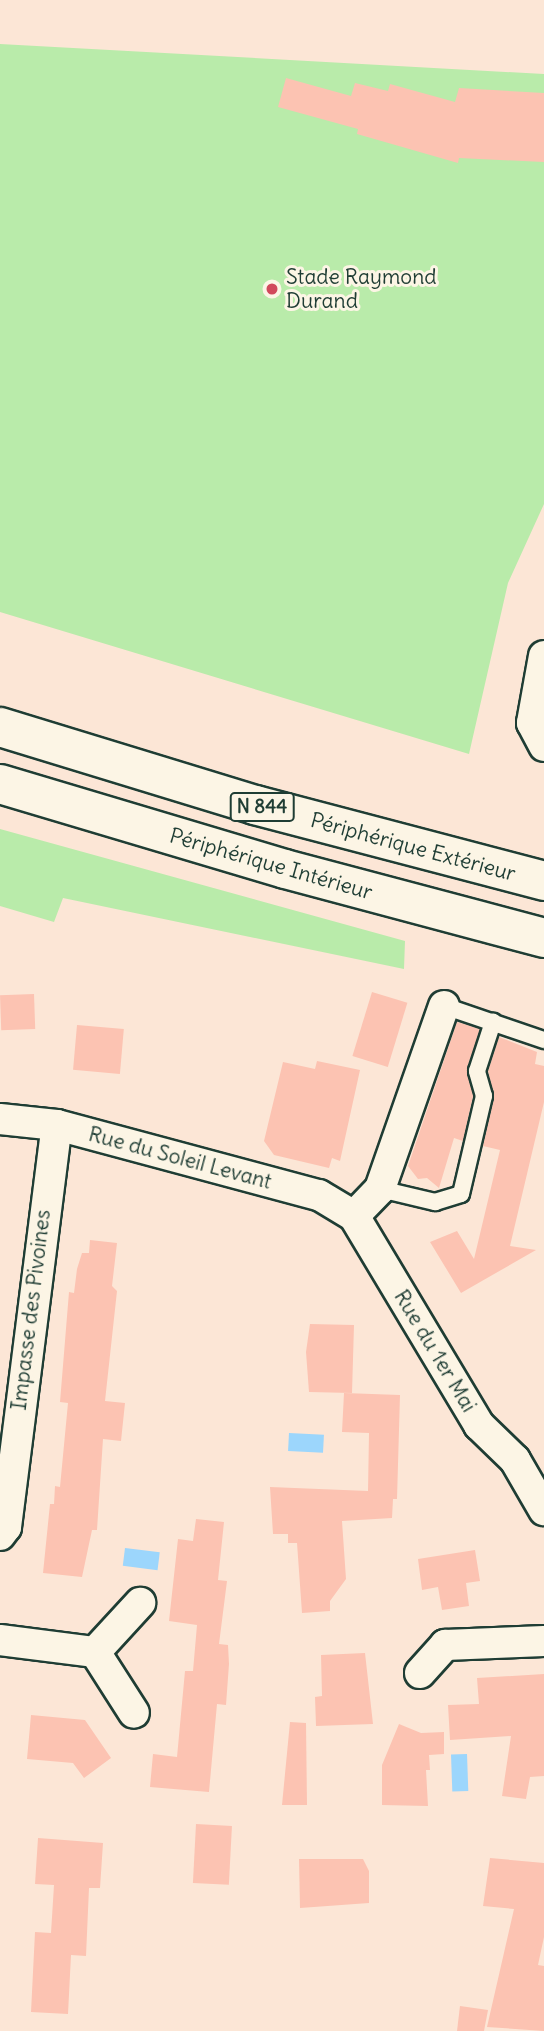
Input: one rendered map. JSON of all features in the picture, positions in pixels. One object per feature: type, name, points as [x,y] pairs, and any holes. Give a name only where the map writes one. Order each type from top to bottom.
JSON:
[{"type":"highway","name":"Périphérique Extérieur","points":[[0,727],[255,805],[538,876]]},
{"type":"highway","name":"Périphérique Intérieur","points":[[0,784],[258,862],[544,938]]},
{"type":"street","points":[[541,743],[532,723],[533,701],[544,656]]},
{"type":"street","points":[[354,1216],[380,1189],[444,1006]]},
{"type":"street","name":"Rue du Soleil Levant","points":[[0,1119],[57,1125],[319,1195],[354,1216]]},
{"type":"street","name":"Impasse des Pivoines","points":[[0,1535],[6,1527],[57,1125]]},
{"type":"street","name":"Rue du 1er Mai","points":[[354,1216],[479,1425],[515,1460],[544,1510]]},
{"type":"street","points":[[95,1652],[141,1603]]},
{"type":"street","points":[[0,1640],[95,1652]]},
{"type":"street","points":[[420,1673],[445,1645],[544,1640]]},
{"type":"street","points":[[95,1652],[134,1713]]},
{"type":"lane","points":[[444,1006],[544,1040]]},
{"type":"lane","points":[[380,1189],[435,1202],[461,1194],[484,1096],[477,1071],[492,1022]]},
{"type":"green space","name":"Stade Raymond Durand","points":[[0,44],[544,74],[544,504],[508,583],[469,754],[0,612]]},
{"type":"green space","points":[[0,829],[405,941],[404,969],[63,898],[54,922],[0,906]]},
{"type":"water","points":[[289,1433],[324,1435],[323,1453],[288,1451]]},
{"type":"water","points":[[125,1548],[160,1552],[158,1570],[123,1566]]},
{"type":"water","points":[[467,1754],[468,1791],[452,1792],[451,1755]]},
{"type":"building","points":[[286,78],[351,96],[355,83],[388,91],[390,84],[455,102],[459,88],[544,93],[544,162],[459,158],[458,163],[357,134],[358,129],[278,107]]},
{"type":"building","points":[[372,992],[407,1003],[388,1067],[352,1056]]},
{"type":"building","points":[[34,994],[35,1029],[1,1030],[0,995]]},
{"type":"building","points":[[457,1022],[480,1029],[467,1068],[473,1096],[463,1141],[454,1138],[439,1188],[427,1178],[418,1179],[408,1166]]},
{"type":"building","points":[[77,1025],[124,1029],[120,1074],[73,1070]]},
{"type":"building","points":[[499,1037],[537,1052],[535,1064],[544,1066],[544,1102],[510,1246],[536,1250],[461,1293],[430,1242],[457,1231],[474,1259],[500,1150],[483,1146],[494,1098],[488,1071]]},
{"type":"building","points":[[317,1061],[360,1070],[340,1161],[332,1158],[329,1168],[274,1155],[264,1141],[283,1062],[315,1069]]},
{"type":"building","points":[[90,1240],[117,1243],[112,1286],[117,1291],[105,1401],[125,1403],[121,1441],[103,1439],[97,1530],[92,1530],[82,1577],[43,1573],[50,1504],[54,1504],[55,1486],[60,1487],[68,1403],[60,1402],[69,1292],[74,1293],[77,1269],[82,1253],[89,1253]]},
{"type":"building","points":[[310,1324],[354,1325],[352,1393],[309,1392],[306,1352]]},
{"type":"building","points":[[344,1393],[400,1395],[397,1499],[393,1499],[392,1518],[342,1521],[346,1579],[330,1601],[330,1611],[302,1613],[297,1543],[288,1543],[288,1534],[273,1534],[270,1487],[368,1491],[369,1433],[342,1432]]},
{"type":"building","points":[[196,1519],[224,1522],[218,1580],[227,1581],[219,1644],[228,1645],[226,1705],[217,1704],[209,1792],[150,1787],[153,1754],[177,1757],[185,1671],[193,1671],[197,1625],[169,1621],[178,1539],[193,1541]]},
{"type":"building","points":[[475,1550],[480,1581],[466,1583],[469,1606],[442,1610],[438,1587],[422,1590],[418,1559]]},
{"type":"building","points":[[365,1653],[373,1724],[316,1726],[315,1697],[322,1696],[321,1655]]},
{"type":"building","points":[[544,1674],[544,1776],[530,1777],[526,1799],[502,1796],[511,1736],[450,1740],[448,1705],[479,1704],[477,1678]]},
{"type":"building","points":[[31,1715],[85,1720],[111,1758],[84,1778],[73,1763],[27,1759]]},
{"type":"building","points":[[290,1722],[306,1723],[307,1805],[282,1805]]},
{"type":"building","points":[[399,1724],[421,1733],[444,1732],[444,1754],[429,1755],[430,1770],[426,1770],[428,1806],[382,1805],[382,1765]]},
{"type":"building","points":[[196,1824],[232,1826],[229,1885],[193,1883]]},
{"type":"building","points":[[38,1838],[103,1843],[100,1888],[89,1888],[86,1956],[71,1955],[68,2014],[31,2012],[35,1932],[51,1933],[54,1885],[35,1884]]},
{"type":"building","points":[[490,1858],[544,1863],[544,1937],[538,1965],[544,1966],[544,2031],[487,2027],[514,1909],[483,1906]]},
{"type":"building","points":[[299,1859],[363,1859],[369,1871],[369,1903],[300,1908]]},
{"type":"building","points":[[460,2006],[488,2010],[484,2031],[457,2031]]},
{"type":"place","name":"Stade Raymond Durand","points":[[272,289]]}]
